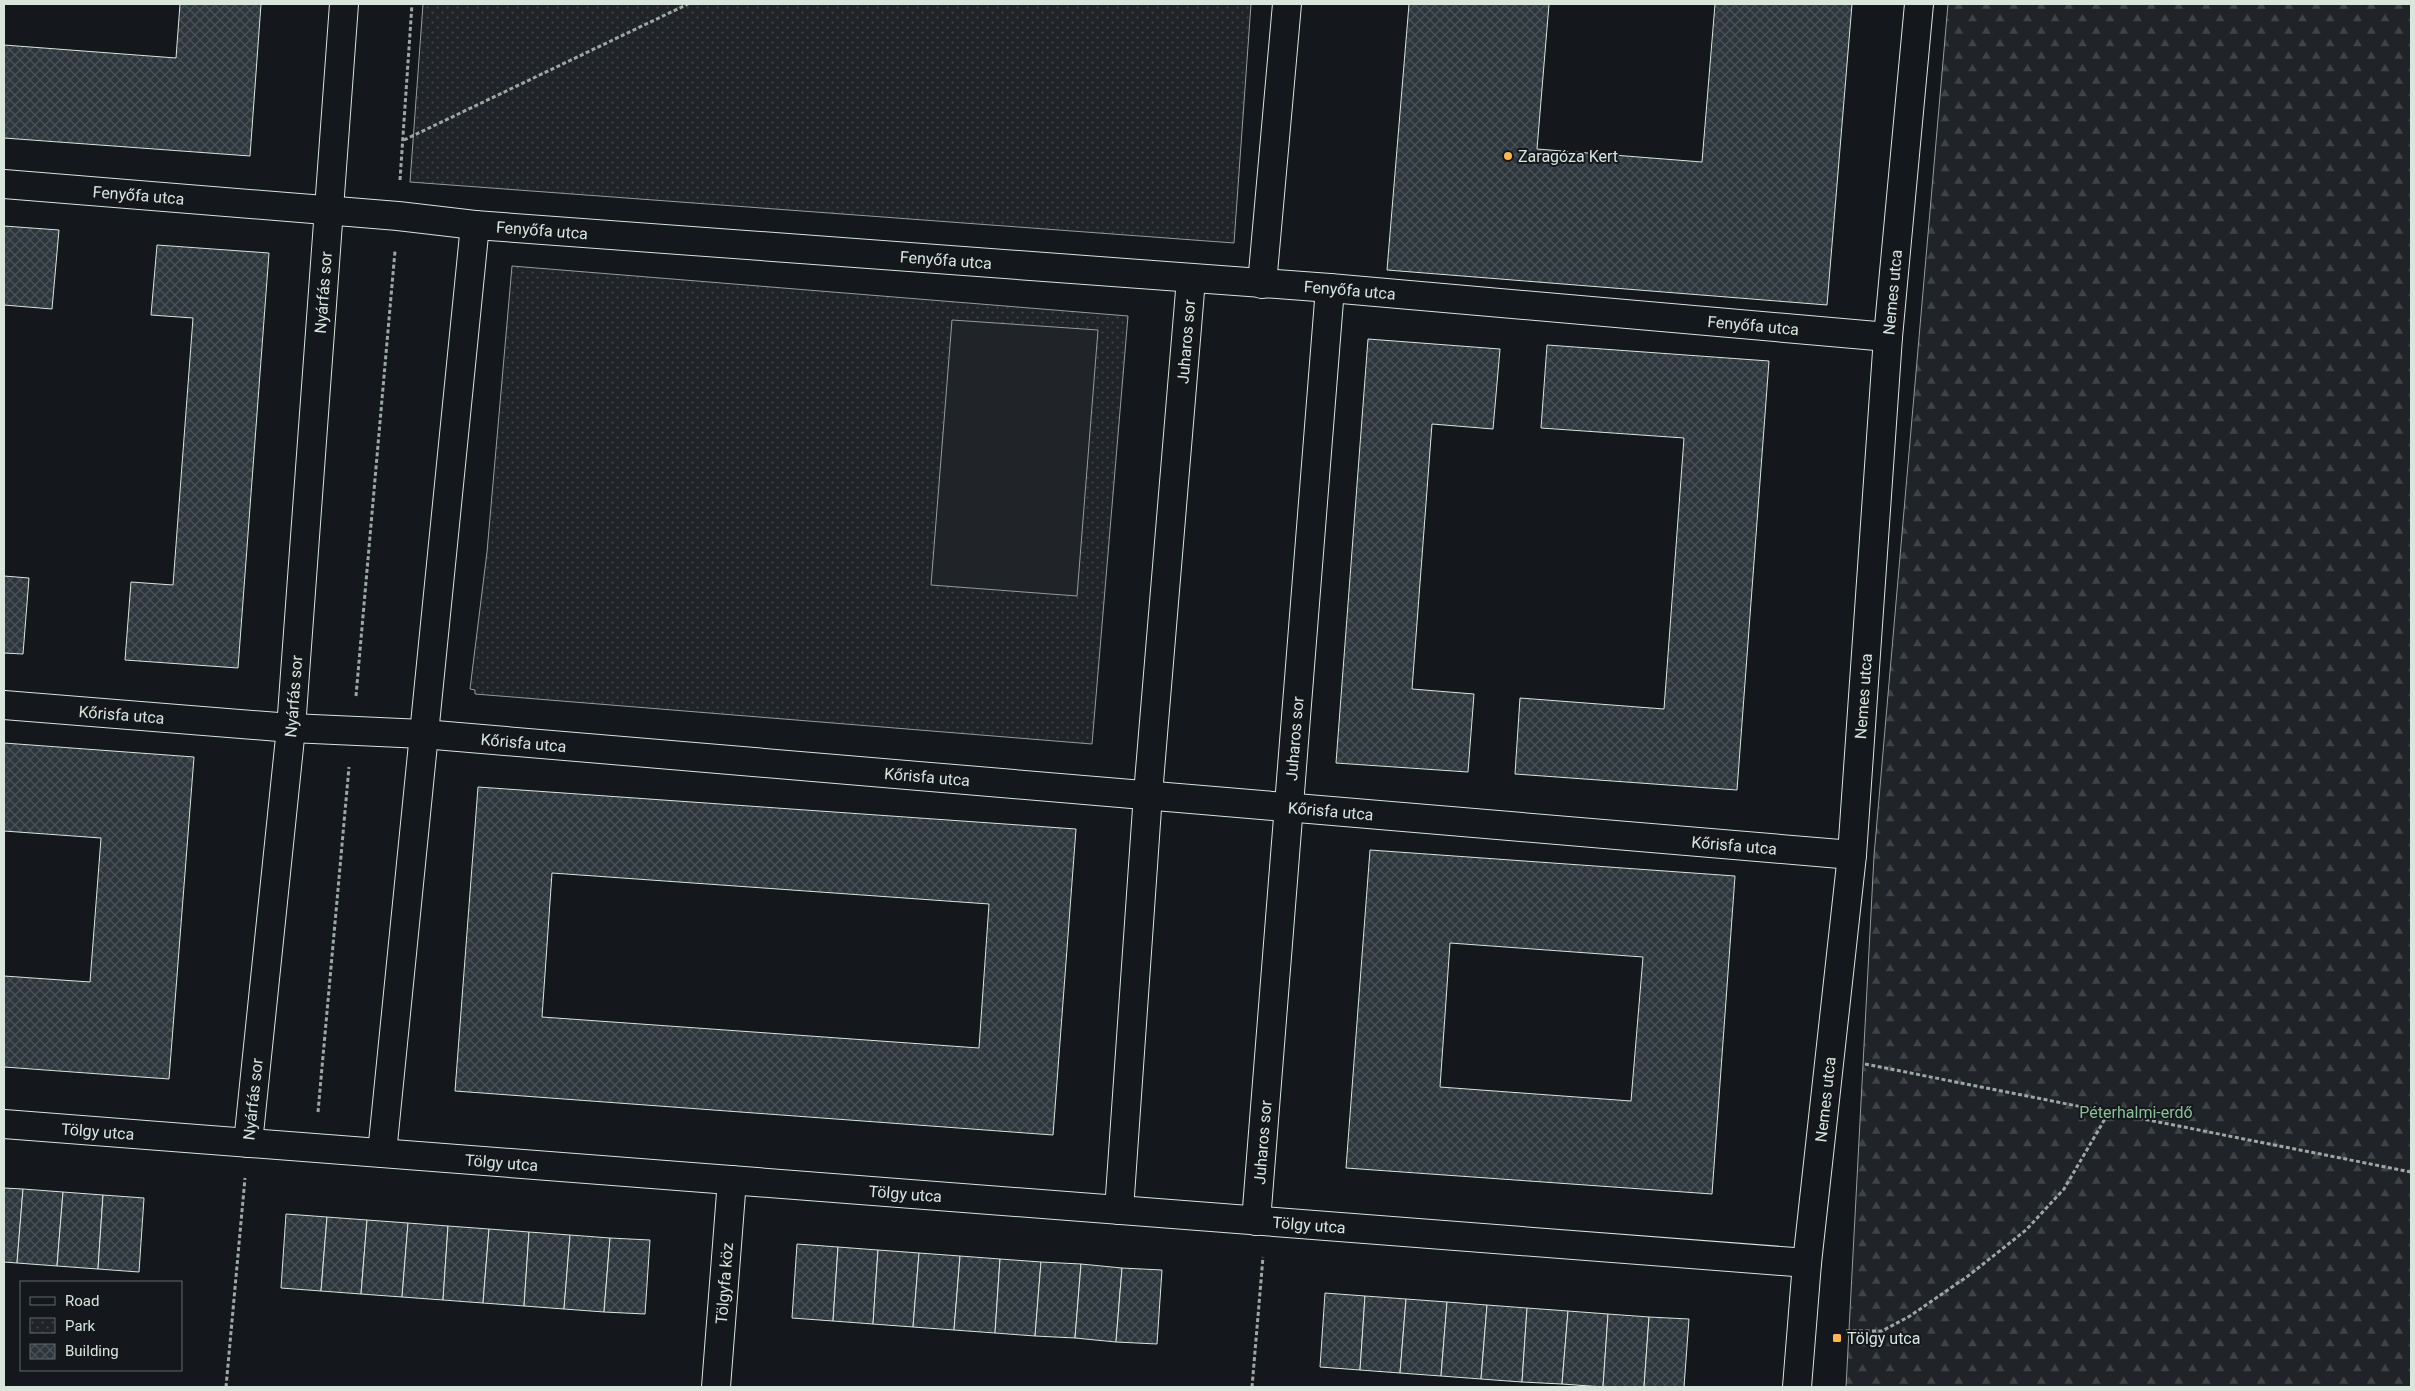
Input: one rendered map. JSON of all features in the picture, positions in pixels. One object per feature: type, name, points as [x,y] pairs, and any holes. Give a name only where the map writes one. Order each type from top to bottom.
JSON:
[{"type":"street","name":"Nyárfás sor","points":[[248,1143],[291,728],[331,210],[344,4]]},
{"type":"street","points":[[1262,284],[1287,4]]},
{"type":"street","name":"Nemes utca","points":[[1797,1387],[1807,1263],[1852,855],[1888,337],[1919,4]]},
{"type":"street","name":"Fenyőfa utca","points":[[4,184],[331,210],[475,225],[1330,288],[1888,337]]},
{"type":"street","points":[[382,1153],[475,225]]},
{"type":"street","name":"Juharos sor","points":[[1119,1210],[1148,794],[1191,279]]},
{"type":"street","name":"Juharos sor","points":[[1261,1221],[1290,806],[1330,288]]},
{"type":"street","name":"Kőrisfa utca","points":[[4,705],[291,728],[423,734],[1852,855]]},
{"type":"street","name":"Tölgy utca","points":[[4,1124],[1807,1263]]},
{"type":"street","name":"Tölgyfa köz","points":[[716,1387],[732,1180]]},
{"type":"path","points":[[315,1148],[398,216],[412,4]]},
{"type":"path","points":[[403,140],[688,4]]},
{"type":"path","points":[[1830,1057],[2411,1172]]},
{"type":"path","points":[[1846,1331],[1882,1331],[1910,1316],[1968,1276],[2026,1230],[2064,1190],[2109,1112]]},
{"type":"path","name":"Nyárfás sor","points":[[226,1387],[248,1143]]},
{"type":"path","points":[[1252,1387],[1261,1221]]},
{"type":"green space","points":[[423,4],[1251,4],[1234,243],[410,182]]},
{"type":"green space","name":"Péterhalmi-erdő","points":[[1948,4],[2411,4],[2411,1387],[1846,1387],[1874,856]]},
{"type":"green space","points":[[512,266],[1128,316],[1092,744],[475,694],[475,690],[470,689],[487,552]]},
{"type":"green space","points":[[952,320],[1098,330],[1077,596],[931,585]]},
{"type":"building","points":[[180,4],[261,4],[250,156],[4,138],[4,45],[176,58]]},
{"type":"building","name":"Zaragóza Kert","points":[[1409,4],[1549,4],[1537,149],[1702,162],[1715,4],[1852,4],[1827,305],[1387,270]]},
{"type":"building","points":[[4,226],[59,230],[52,309],[4,305]]},
{"type":"building","points":[[157,245],[269,253],[238,668],[125,660],[131,582],[173,585],[193,318],[151,315]]},
{"type":"building","points":[[1368,339],[1500,349],[1493,429],[1432,424],[1412,689],[1474,694],[1468,772],[1336,763]]},
{"type":"building","points":[[1547,345],[1769,361],[1737,790],[1515,774],[1520,698],[1664,709],[1684,438],[1541,428]]},
{"type":"building","points":[[4,576],[29,578],[23,654],[4,653]]},
{"type":"building","points":[[4,743],[194,757],[169,1079],[4,1067],[4,976],[90,982],[101,838],[4,831]]},
{"type":"building","points":[[478,787],[1076,829],[1053,1135],[455,1091]],"holes":[[[552,873],[989,904],[979,1048],[542,1017]]]},
{"type":"building","points":[[1370,850],[1735,876],[1712,1194],[1346,1168]],"holes":[[[1450,943],[1643,957],[1631,1101],[1440,1087]]]},
{"type":"building","points":[[4,1188],[23,1189],[17,1263],[4,1262]]},
{"type":"building","points":[[23,1189],[63,1192],[57,1266],[17,1263]]},
{"type":"building","points":[[63,1192],[103,1195],[98,1269],[57,1266]]},
{"type":"building","points":[[103,1195],[144,1198],[139,1272],[98,1269]]},
{"type":"building","points":[[286,1214],[327,1217],[321,1291],[281,1288]]},
{"type":"building","points":[[327,1217],[367,1220],[361,1294],[321,1291]]},
{"type":"building","points":[[367,1220],[408,1223],[402,1297],[361,1294]]},
{"type":"building","points":[[408,1223],[448,1226],[443,1300],[402,1297]]},
{"type":"building","points":[[448,1226],[489,1229],[483,1303],[443,1300]]},
{"type":"building","points":[[489,1229],[529,1232],[524,1306],[483,1303]]},
{"type":"building","points":[[529,1232],[570,1235],[564,1309],[524,1306]]},
{"type":"building","points":[[570,1235],[610,1238],[604,1312],[564,1309]]},
{"type":"building","points":[[610,1238],[650,1240],[645,1314],[604,1312]]},
{"type":"building","points":[[797,1244],[838,1247],[833,1321],[792,1318]]},
{"type":"building","points":[[838,1247],[878,1250],[873,1324],[833,1321]]},
{"type":"building","points":[[878,1250],[919,1253],[913,1327],[873,1324]]},
{"type":"building","points":[[919,1253],[960,1256],[954,1330],[913,1327]]},
{"type":"building","points":[[960,1256],[1000,1259],[995,1333],[954,1330]]},
{"type":"building","points":[[1000,1259],[1041,1262],[1035,1336],[995,1333]]},
{"type":"building","points":[[1041,1262],[1081,1264],[1075,1338],[1035,1336]]},
{"type":"building","points":[[1081,1264],[1122,1268],[1116,1342],[1075,1338]]},
{"type":"building","points":[[1122,1268],[1162,1270],[1157,1344],[1116,1342]]},
{"type":"building","points":[[1325,1293],[1365,1296],[1360,1370],[1320,1367]]},
{"type":"building","points":[[1365,1296],[1406,1299],[1400,1373],[1360,1370]]},
{"type":"building","points":[[1406,1299],[1447,1302],[1441,1376],[1400,1373]]},
{"type":"building","points":[[1447,1302],[1487,1305],[1481,1379],[1441,1376]]},
{"type":"building","points":[[1487,1305],[1527,1308],[1522,1382],[1481,1379]]},
{"type":"building","points":[[1527,1308],[1568,1311],[1562,1384],[1522,1382]]},
{"type":"building","points":[[1568,1311],[1608,1314],[1603,1387],[1562,1384]]},
{"type":"building","points":[[1608,1314],[1649,1317],[1644,1387],[1603,1387]]},
{"type":"building","points":[[1649,1317],[1689,1319],[1684,1387],[1644,1387]]},
{"type":"place","name":"Zaragóza Kert","points":[[1508,156]]},
{"type":"place","name":"Tölgy utca","points":[[1837,1338]]}]
